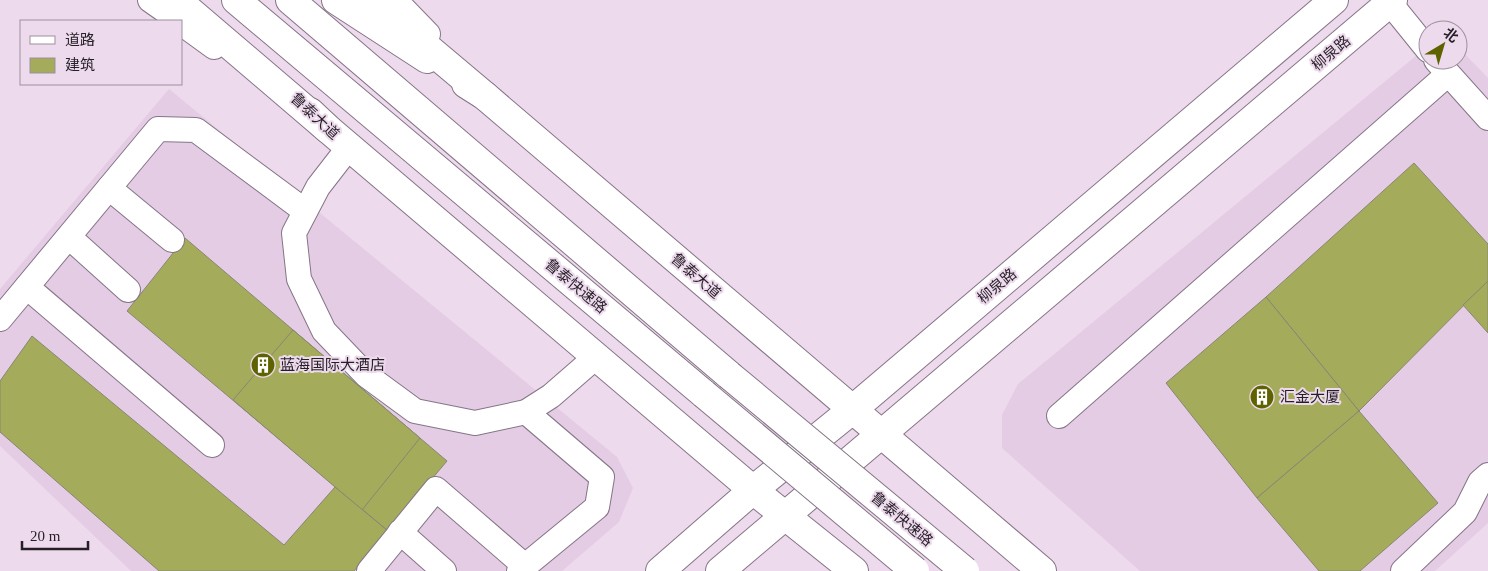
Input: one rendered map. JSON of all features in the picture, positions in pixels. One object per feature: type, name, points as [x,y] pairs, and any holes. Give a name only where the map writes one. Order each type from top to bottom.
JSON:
[{"type":"main road","points":[[177,0],[328,129]]},
{"type":"main road","name":"鲁泰大道","points":[[198,0],[328,129],[753,490],[854,571]]},
{"type":"main road","name":"鲁泰快速路","points":[[236,0],[915,571]]},
{"type":"main road","name":"鲁泰快速路","points":[[290,0],[729,375],[964,571]]},
{"type":"main road","name":"鲁泰大道","points":[[336,0],[485,96],[880,435],[1042,571]]},
{"type":"main road","points":[[371,0],[485,96]]},
{"type":"main road","name":"柳泉路","points":[[660,571],[753,490],[852,410],[1334,0]]},
{"type":"main road","name":"柳泉路","points":[[720,571],[1392,1]]},
{"type":"lane","points":[[150,0],[177,20]]},
{"type":"lane","points":[[395,0],[485,96]]},
{"type":"lane","points":[[1392,1],[1418,36]]},
{"type":"lane","points":[[182,23],[328,129]]},
{"type":"lane","points":[[1059,416],[1439,70]]},
{"type":"lane","points":[[1445,70],[1488,118]]},
{"type":"lane","points":[[0,319],[158,129],[196,130],[305,211]]},
{"type":"lane","points":[[349,147],[318,187],[294,233],[299,279],[324,331],[366,375],[415,410],[475,423],[526,412],[552,396],[597,356]]},
{"type":"lane","points":[[109,188],[172,240]]},
{"type":"lane","points":[[69,237],[128,290]]},
{"type":"lane","points":[[27,287],[212,445]]},
{"type":"lane","points":[[369,571],[436,489],[522,568],[597,507],[602,477],[526,412]]},
{"type":"lane","points":[[1402,571],[1465,512],[1480,482],[1488,475]]},
{"type":"lane","points":[[400,532],[444,571]]},
{"type":"shaded area","name":"汇金大厦","points":[[1418,54],[1418,70],[1468,70],[1468,57],[1488,78],[1488,523],[1435,571],[1140,571],[1002,448],[1002,415],[1018,384]]},
{"type":"shaded area","points":[[169,89],[617,457],[633,488],[619,522],[562,571],[131,571],[0,446],[0,289]]},
{"type":"building","points":[[1414,163],[1488,244],[1488,281],[1359,411],[1266,297]]},
{"type":"building","name":"蓝海国际大酒店","points":[[185,238],[447,461],[388,531],[127,311]]},
{"type":"building","points":[[1488,281],[1488,333],[1463,305]]},
{"type":"building","name":"汇金大厦","points":[[1266,297],[1359,411],[1257,498],[1166,383]]},
{"type":"building","name":"蓝海国际大酒店","points":[[293,330],[420,438],[362,510],[233,400]]},
{"type":"building","points":[[32,336],[284,545],[335,487],[388,531],[354,571],[159,571],[0,432],[0,381]]},
{"type":"building","points":[[1359,411],[1438,503],[1360,571],[1319,571],[1257,498]]},
{"type":"place","name":"蓝海国际大酒店","points":[[263,365]]},
{"type":"place","name":"汇金大厦","points":[[1262,397]]}]
